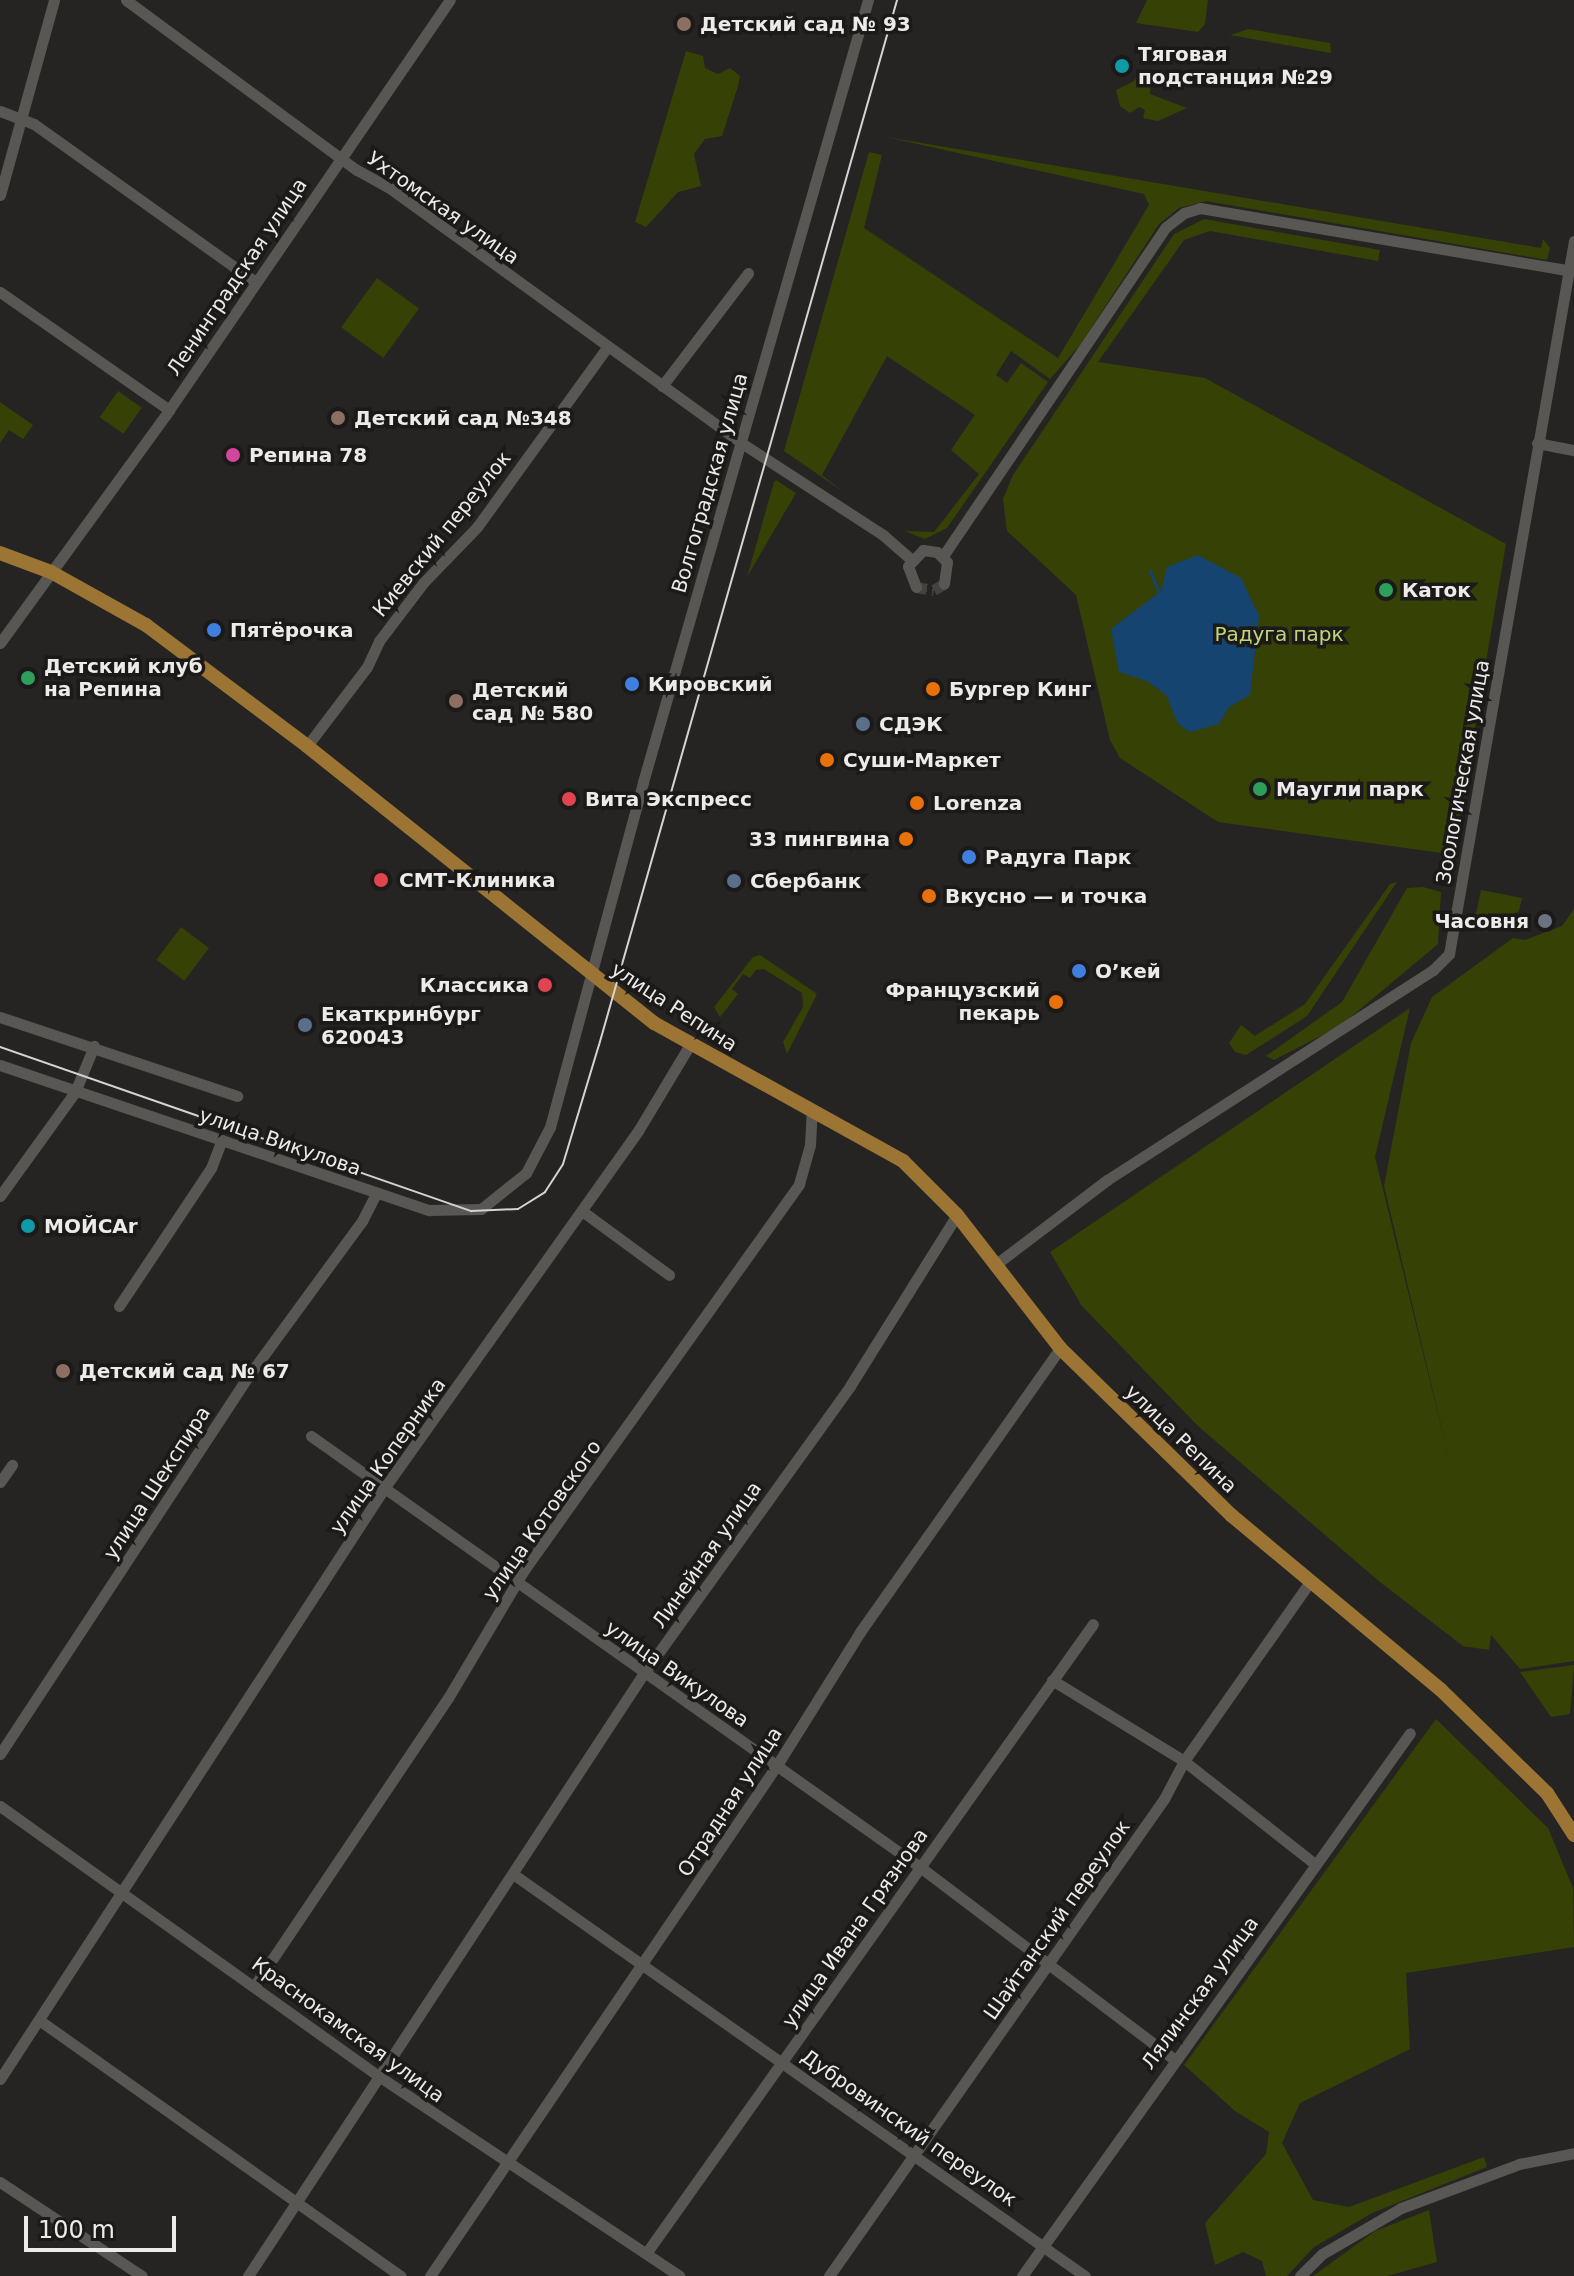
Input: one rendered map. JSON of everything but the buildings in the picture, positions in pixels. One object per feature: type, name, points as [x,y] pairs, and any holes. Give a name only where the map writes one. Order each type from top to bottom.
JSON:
[{"type":"main road","name":"улица Репина","points":[[0,553],[51,572],[146,625],[307,746],[590,976],[689,1046],[903,1161],[957,1215],[1060,1348],[1180,1468],[1310,1582],[1441,1690],[1547,1793],[1574,1835]]},
{"type":"street","points":[[0,195],[54,0]]},
{"type":"street","name":"Ухтомская улица","points":[[126,0],[740,442],[883,535],[911,559]]},
{"type":"street","name":"Ленинградская улица","points":[[0,643],[169,410],[254,281],[450,0]]},
{"type":"street","name":"Волгоградская улица","points":[[590,976],[868,0]]},
{"type":"street","points":[[0,111],[23,118],[254,281]]},
{"type":"street","points":[[943,556],[1166,227],[1184,213],[1200,208],[1568,270]]},
{"type":"street","name":"Зоологическая улица","points":[[995,1265],[1107,1180],[1433,970],[1449,954],[1574,241]]},
{"type":"street","points":[[662,386],[748,273]]},
{"type":"street","points":[[0,292],[169,410]]},
{"type":"street","name":"Киевский переулок","points":[[307,746],[367,667],[388,629],[477,527],[608,346]]},
{"type":"street","points":[[1537,443],[1574,450]]},
{"type":"street","points":[[916,587],[908,574],[911,559],[923,550],[943,556]]},
{"type":"street","points":[[943,556],[949,570],[944,584]]},
{"type":"street","name":"улица Викулова","points":[[0,1065],[375,1195],[429,1210],[461,1212],[481,1209],[517,1184],[550,1127],[590,976]]},
{"type":"street","points":[[0,1017],[237,1096]]},
{"type":"street","points":[[0,1196],[75,1092],[94,1046]]},
{"type":"street","name":"улица Коперника","points":[[0,2079],[124,1893],[385,1487],[582,1211],[668,1086],[689,1046]]},
{"type":"street","name":"улица Котовского","points":[[255,1985],[448,1698],[516,1584],[799,1184],[810,1145],[812,1110]]},
{"type":"street","points":[[119,1306],[213,1165],[222,1140]]},
{"type":"street","name":"улица Шекспира","points":[[0,1754],[247,1378],[362,1221],[375,1195]]},
{"type":"street","points":[[582,1211],[669,1275]]},
{"type":"street","name":"Линейная улица","points":[[248,2276],[377,2075],[644,1673],[850,1386],[957,1215]]},
{"type":"street","name":"Отрадная улица","points":[[430,2276],[777,1765],[860,1632],[1060,1348]]},
{"type":"street","name":"улица Викулова","points":[[311,1436],[920,1867],[1174,2059]]},
{"type":"street","points":[[0,1482],[12,1465]]},
{"type":"street","name":"Шайтанский переулок","points":[[829,2276],[912,2153],[1164,1799],[1184,1761],[1310,1582]]},
{"type":"street","name":"улица Ивана Грязнова","points":[[647,2252],[1093,1624]]},
{"type":"street","points":[[1052,1680],[1184,1761],[1315,1864]]},
{"type":"street","name":"Лялинская улица","points":[[1022,2276],[1174,2059],[1410,1733]]},
{"type":"street","name":"Краснокамская улица","points":[[0,1806],[255,1985],[377,2075],[679,2276]]},
{"type":"street","name":"Дубровинский переулок","points":[[513,1874],[1085,2276]]},
{"type":"street","points":[[39,2020],[401,2276]]},
{"type":"street","points":[[1300,2276],[1322,2254],[1401,2208],[1519,2164],[1574,2154]]},
{"type":"street","points":[[0,2182],[142,2276]]},
{"type":"green space","points":[[1147,0],[1208,0],[1205,24],[1198,32],[1136,23]]},
{"type":"green space","points":[[1249,29],[1330,43],[1331,53],[1230,35]]},
{"type":"green space","points":[[686,51],[703,56],[705,68],[718,74],[730,68],[740,76],[738,86],[722,136],[705,139],[694,154],[701,186],[678,192],[646,227],[635,222]]},
{"type":"green space","points":[[1140,72],[1151,77],[1150,94],[1187,108],[1158,121],[1143,118],[1145,110],[1139,107],[1130,113],[1120,106],[1116,90],[1134,81]]},
{"type":"green space","points":[[886,137],[1541,248],[1543,239],[1550,248],[1547,260],[1206,201],[1179,208],[1159,224],[1080,345],[1050,379],[1011,351],[996,375],[1007,383],[1021,363],[1048,382],[947,528],[925,539],[904,531],[934,532],[979,474],[951,450],[975,415],[887,356],[822,475],[842,491],[784,451],[869,152],[882,155],[864,228],[1058,358],[1149,205],[1144,194]]},
{"type":"green space","name":"Радуга парк","points":[[1204,219],[1380,250],[1378,261],[1210,231],[1184,240],[1098,362],[1205,378],[1506,544],[1455,844],[1442,853],[1218,822],[1120,758],[1110,740],[1076,595],[1007,531],[1003,499],[1013,475],[1174,234]]},
{"type":"green space","points":[[377,278],[419,309],[383,358],[341,327]]},
{"type":"green space","points":[[118,391],[142,408],[123,434],[100,417]]},
{"type":"green space","points":[[0,402],[33,425],[23,439],[9,430],[0,443]]},
{"type":"green space","points":[[776,480],[796,493],[747,577],[774,482]]},
{"type":"green space","points":[[1397,882],[1307,1016],[1246,1055],[1235,1052],[1229,1043],[1241,1025],[1255,1036],[1305,1004],[1390,884]]},
{"type":"green space","points":[[1423,887],[1441,892],[1438,944],[1340,1026],[1274,1060],[1266,1056],[1342,1002],[1407,888]]},
{"type":"green space","points":[[1481,890],[1522,898],[1519,911],[1485,932],[1473,928]]},
{"type":"green space","points":[[1574,909],[1574,1661],[1520,1669],[1491,1635],[1489,1650],[1463,1646],[1380,1582],[1198,1426],[1082,1306],[1050,1252],[1410,1008],[1375,1157],[1450,1463],[1384,1186],[1411,1043],[1432,997],[1513,938],[1525,940],[1562,926]]},
{"type":"green space","points":[[181,927],[209,948],[184,981],[156,960]]},
{"type":"green space","points":[[760,955],[817,994],[787,1054],[783,1042],[803,1007],[802,993],[764,969],[756,970],[750,978],[743,974],[732,989],[738,994],[720,1017],[714,1007],[753,957]]},
{"type":"green space","points":[[1574,1665],[1570,1714],[1551,1717],[1520,1672]]},
{"type":"green space","points":[[1436,1719],[1548,1828],[1573,1888],[1574,1947],[1406,1973],[1410,2049],[1300,2103],[1282,2143],[1313,2200],[1349,2207],[1484,2157],[1487,2167],[1372,2213],[1314,2247],[1287,2276],[1266,2276],[1262,2261],[1243,2252],[1215,2265],[1205,2223],[1266,2154],[1269,2132],[1235,2111],[1184,2065]]},
{"type":"green space","points":[[1429,2210],[1437,2262],[1387,2276],[1313,2276],[1375,2231]]},
{"type":"water","points":[[1198,555],[1241,578],[1259,616],[1250,695],[1229,707],[1219,724],[1190,732],[1178,724],[1166,695],[1147,681],[1119,672],[1111,629],[1161,591],[1167,567]]},
{"type":"waterway","points":[[1150,571],[1158,591]]},
{"type":"tunnel","points":[[916,587],[934,590],[944,584]]},
{"type":"tram line","points":[[0,1047],[471,1211],[518,1209],[545,1192],[563,1164],[599,1045],[897,0]]},
{"type":"place","name":"Детский сад № 93","points":[[684,24]]},
{"type":"place","name":"Тяговая подстанция №29","points":[[1122,66]]},
{"type":"place","name":"Детский сад №348","points":[[338,418]]},
{"type":"place","name":"Репина 78","points":[[233,455]]},
{"type":"place","name":"Каток","points":[[1386,590]]},
{"type":"place","name":"Пятёрочка","points":[[214,630]]},
{"type":"place","name":"Детский клуб на Репина","points":[[28,678]]},
{"type":"place","name":"Кировский","points":[[632,684]]},
{"type":"place","name":"Бургер Кинг","points":[[933,689]]},
{"type":"place","name":"Детский сад № 580","points":[[456,701]]},
{"type":"place","name":"СДЭК","points":[[863,724]]},
{"type":"place","name":"Суши-Маркет","points":[[827,760]]},
{"type":"place","name":"Маугли парк","points":[[1260,789]]},
{"type":"place","name":"Вита Экспресс","points":[[569,799]]},
{"type":"place","name":"Lorenza","points":[[917,803]]},
{"type":"place","name":"33 пингвина","points":[[906,839]]},
{"type":"place","name":"Радуга Парк","points":[[969,857]]},
{"type":"place","name":"СМТ-Клиника","points":[[381,880]]},
{"type":"place","name":"Сбербанк","points":[[734,881]]},
{"type":"place","name":"Вкусно — и точка","points":[[929,896]]},
{"type":"place","name":"Часовня","points":[[1545,921]]},
{"type":"place","name":"О’кей","points":[[1079,971]]},
{"type":"place","name":"Классика","points":[[545,985]]},
{"type":"place","name":"Французский пекарь","points":[[1056,1002]]},
{"type":"place","name":"Екаткринбург 620043","points":[[305,1025]]},
{"type":"place","name":"МОЙCAr","points":[[28,1226]]},
{"type":"place","name":"Детский сад № 67","points":[[63,1371]]}]
